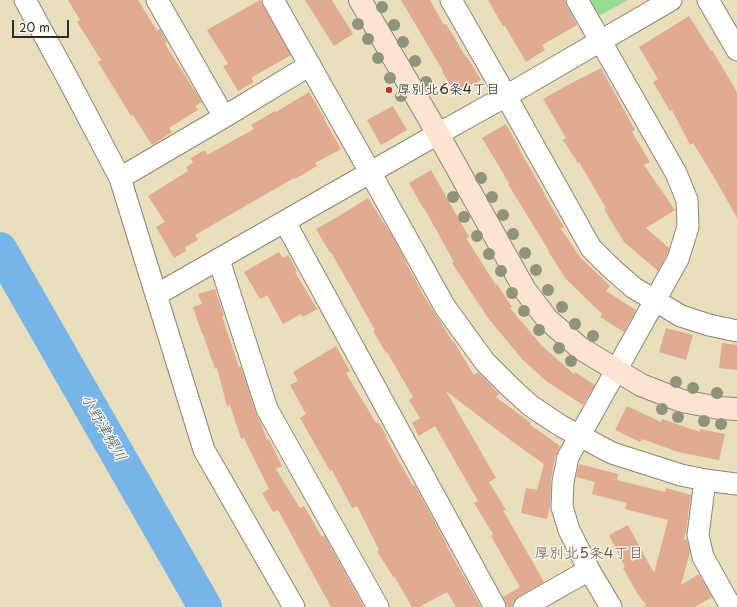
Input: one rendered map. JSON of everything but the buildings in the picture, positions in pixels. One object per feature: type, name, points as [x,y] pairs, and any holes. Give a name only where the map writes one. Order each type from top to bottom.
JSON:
[{"type":"street","points":[[25,0],[68,78],[120,178],[204,450],[294,607]]},
{"type":"street","points":[[157,0],[224,117]]},
{"type":"street","points":[[273,0],[445,307],[485,362],[531,406],[561,426],[612,453],[681,475],[737,484]]},
{"type":"street","points":[[360,0],[438,134],[525,290],[547,319],[580,348],[641,385],[682,401],[719,408],[737,409]]},
{"type":"street","points":[[451,0],[591,248],[634,288],[681,316],[708,325],[737,331]]},
{"type":"street","points":[[577,0],[676,173],[687,200],[688,227],[678,259],[568,456],[563,482],[562,507],[569,530],[589,570],[611,607]]},
{"type":"street","points":[[156,295],[672,0]]},
{"type":"street","points":[[708,0],[737,50]]},
{"type":"street","points":[[120,178],[310,65]]},
{"type":"street","points":[[285,222],[495,607]]},
{"type":"street","points":[[219,260],[267,409],[378,607]]},
{"type":"street","points":[[705,480],[698,535],[701,550],[703,557],[731,607]]},
{"type":"street","points":[[524,607],[589,570]]},
{"type":"green space","points":[[587,0],[628,0],[597,17]]},
{"type":"waterway","name":"小野津幌川","points":[[0,249],[205,607]]},
{"type":"place","name":"厚別北6条4丁目","points":[[389,90]]},
{"type":"district","name":"厚別北5条4丁目","points":[[589,554]]}]
